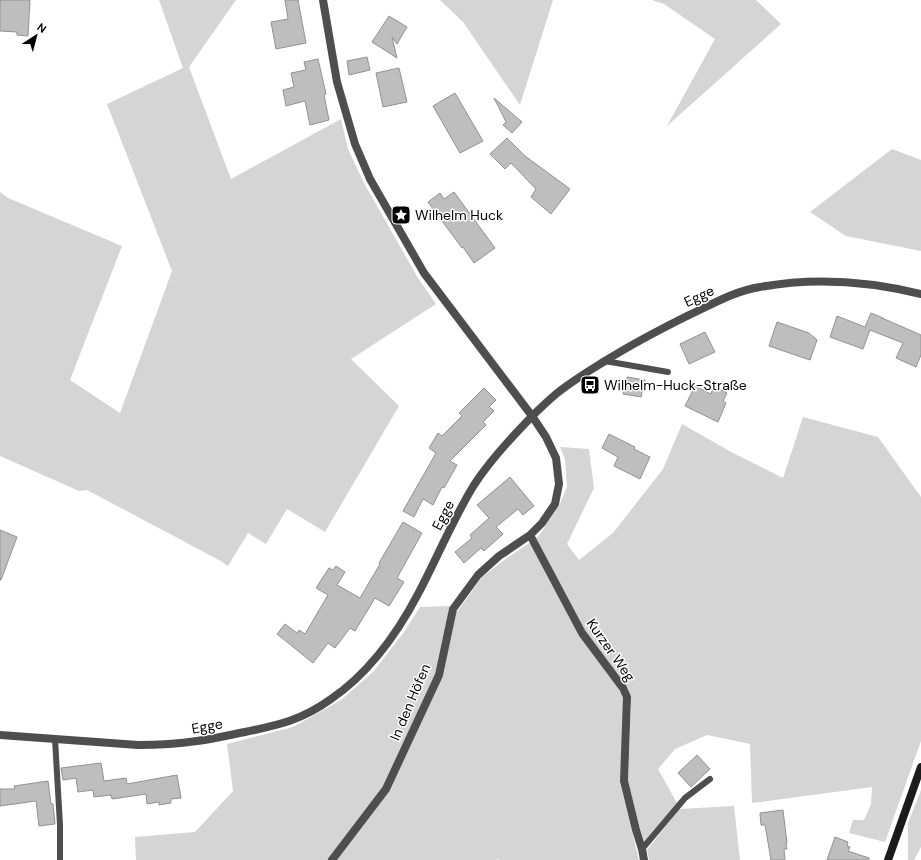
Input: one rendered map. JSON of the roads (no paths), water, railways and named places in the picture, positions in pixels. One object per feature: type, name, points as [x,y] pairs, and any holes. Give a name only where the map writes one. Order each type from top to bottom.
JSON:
[{"type":"main road","points":[[888,860],[921,767]]},
{"type":"street","points":[[324,0],[337,82],[355,144],[370,179],[424,273],[532,416]]},
{"type":"street","name":"Egge","points":[[0,735],[138,745],[194,742],[283,723],[305,715],[320,707],[342,691],[374,660],[393,635],[419,594],[452,525],[480,476],[502,448],[532,416],[555,394],[583,374],[654,332],[725,298],[758,287],[800,282],[837,281],[894,287],[921,294]]},
{"type":"street","name":"In den Höfen","points":[[332,860],[386,789],[439,675],[453,608],[478,575],[499,556],[530,535],[542,523],[555,504],[560,484],[556,458],[546,437],[532,416]]},
{"type":"street","name":"Kurzer Weg","points":[[530,535],[582,633],[623,688],[627,697],[624,781],[644,860]]},
{"type":"lane","points":[[605,361],[668,372]]},
{"type":"lane","points":[[55,739],[60,825],[60,860]]},
{"type":"lane","points":[[642,849],[685,798],[710,779]]},
{"type":"place","name":"Wilhelm Huck","points":[[401,215]]},
{"type":"place","name":"Wilhelm-Huck-Straße","points":[[590,385]]}]
